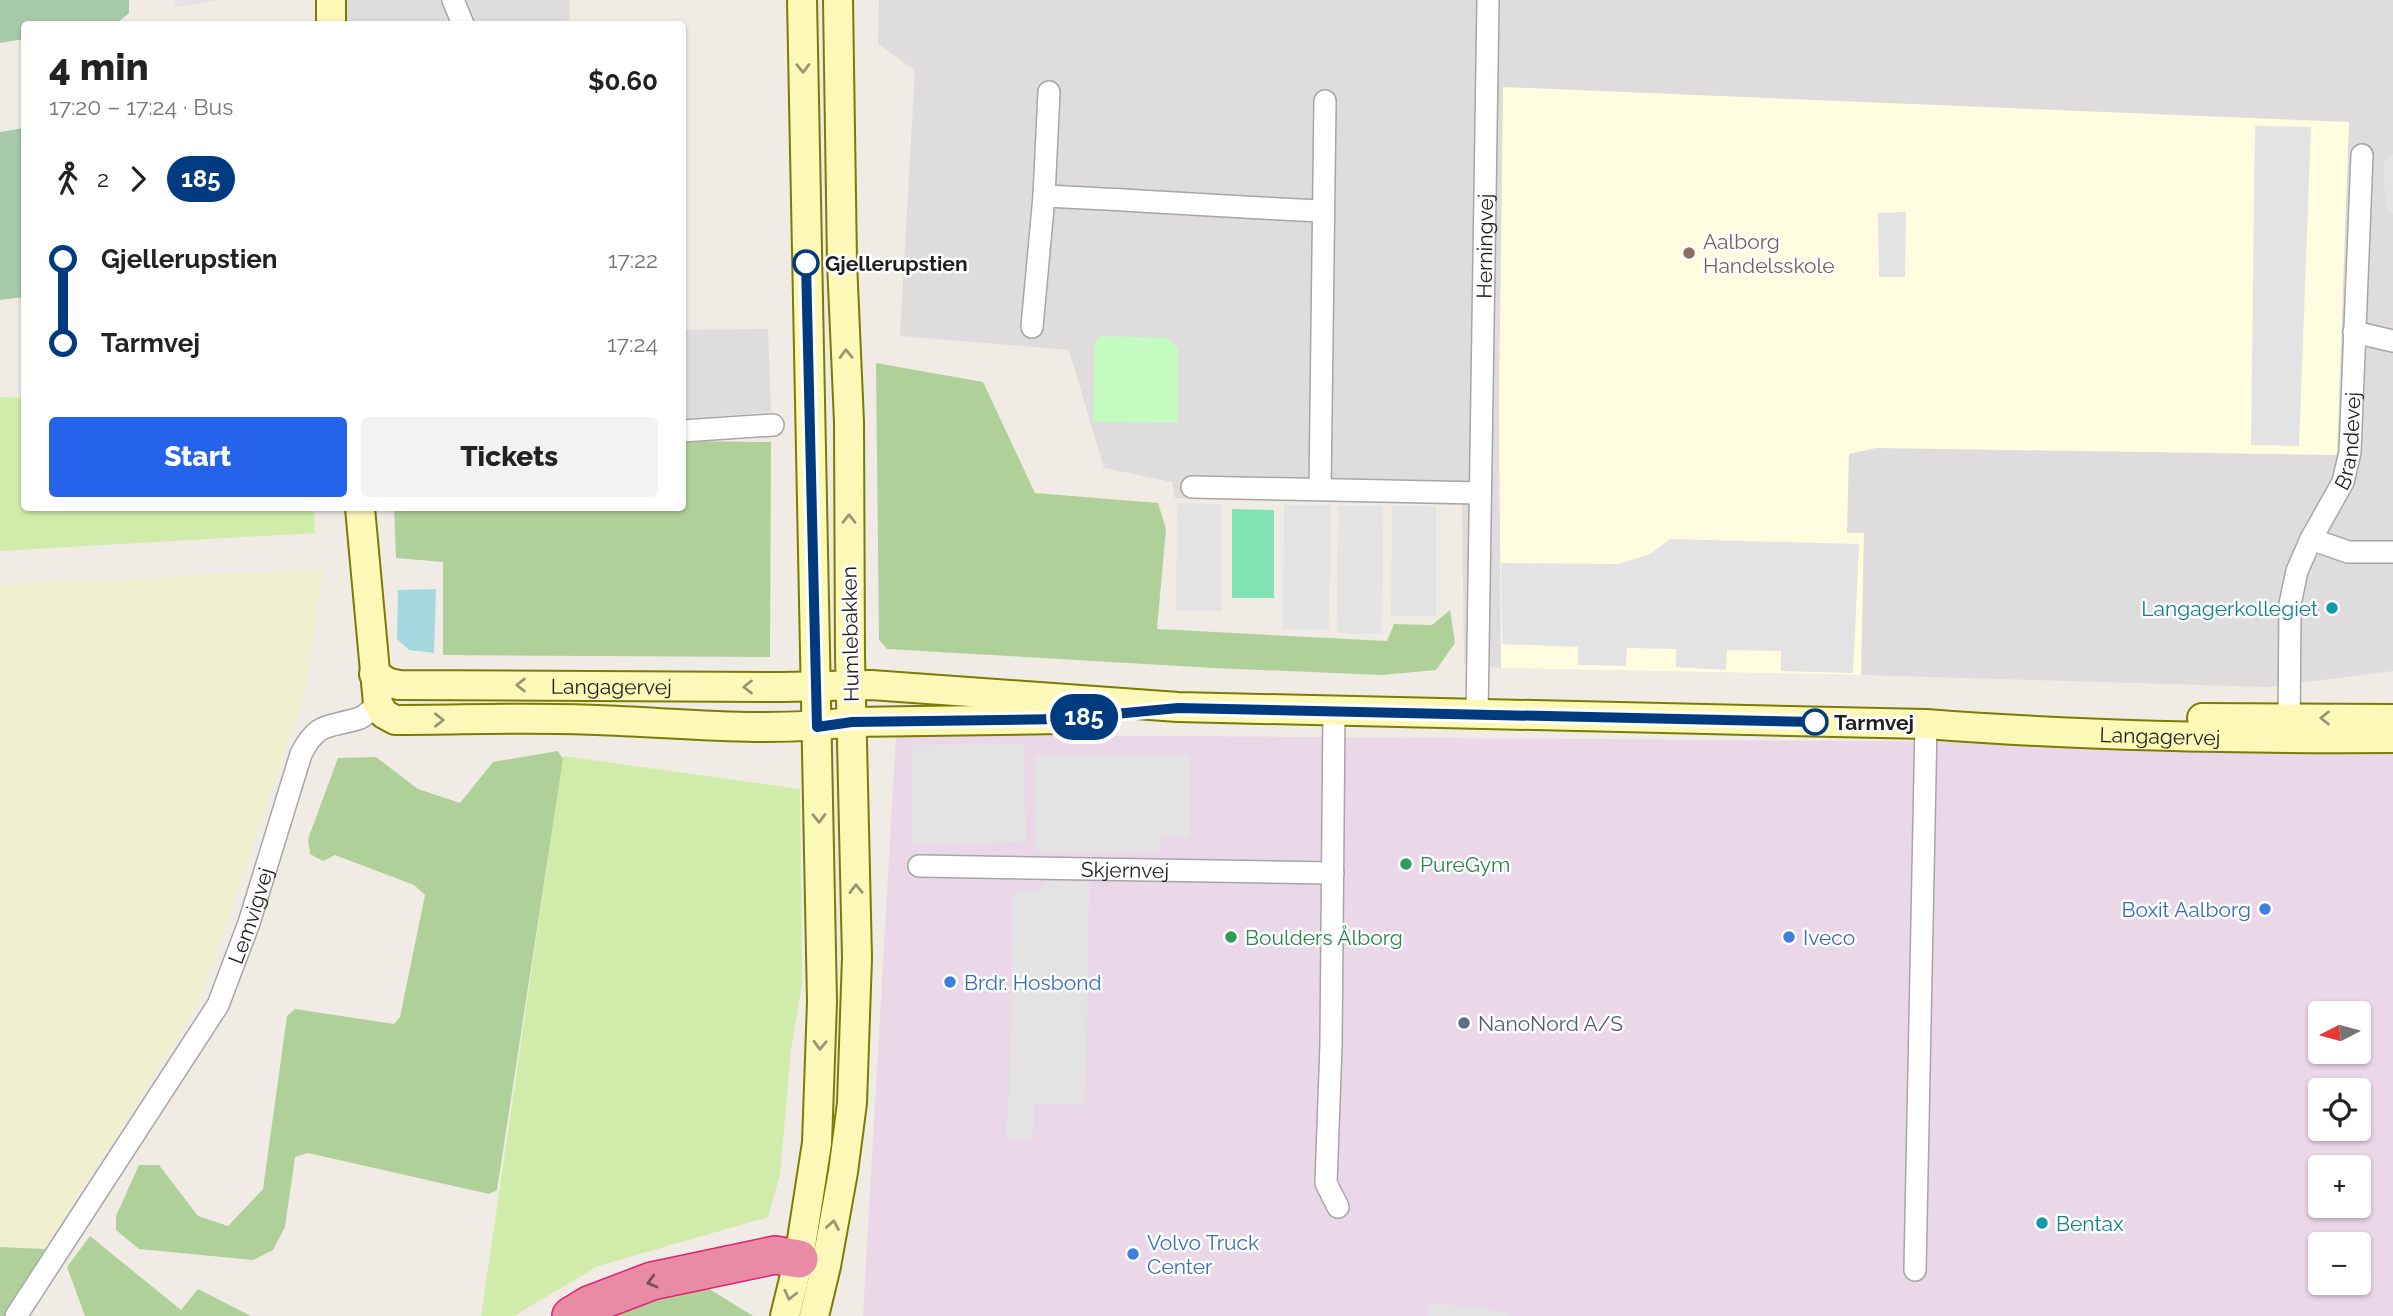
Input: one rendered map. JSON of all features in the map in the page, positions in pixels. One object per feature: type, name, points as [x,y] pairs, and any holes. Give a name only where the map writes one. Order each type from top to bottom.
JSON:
[{"type":"highway","points":[[571,1316],[589,1305],[652,1281],[775,1255],[812,1262]]},
{"type":"street","points":[[331,0],[331,21]]},
{"type":"street","points":[[453,0],[462,21]]},
{"type":"street","name":"Humlebakken","points":[[802,0],[822,1002],[812,1262],[814,1316]]},
{"type":"street","name":"Humlebakken","points":[[785,1316],[812,1262],[843,1172],[852,1103],[858,958],[851,704],[849,422],[842,262],[838,0]]},
{"type":"street","name":"Herningvej","points":[[1477,715],[1488,0]]},
{"type":"street","points":[[1032,327],[1044,196],[1049,92]]},
{"type":"street","points":[[1320,489],[1325,101]]},
{"type":"street","name":"Brandevej","points":[[2289,729],[2290,604],[2297,571],[2311,539],[2343,482],[2350,452],[2362,155]]},
{"type":"street","points":[[1044,196],[1322,211]]},
{"type":"street","points":[[2354,332],[2393,341]]},
{"type":"street","points":[[686,430],[773,425]]},
{"type":"street","points":[[1192,487],[1480,493]]},
{"type":"street","points":[[360,511],[378,704]]},
{"type":"street","points":[[2311,539],[2348,552],[2393,552]]},
{"type":"street","name":"Langagervej","points":[[374,674],[389,683],[399,685],[817,707]]},
{"type":"street","name":"Langagervej","points":[[378,704],[384,714],[395,720],[595,720],[634,709],[817,707],[851,704],[987,705],[1034,697],[1178,708],[1477,715],[1926,724],[2050,719],[2289,729],[2393,738]]},
{"type":"street","name":"Lemvigvej","points":[[16,1316],[218,1005],[249,923],[301,754],[310,736],[335,722],[362,717],[378,704]]},
{"type":"street","points":[[817,707],[851,704]]},
{"type":"street","name":"Langagervej","points":[[851,704],[1062,719],[1178,708]]},
{"type":"street","points":[[1334,710],[1331,1045],[1326,1183],[1338,1207]]},
{"type":"street","name":"Langagervej","points":[[2289,729],[2393,719]]},
{"type":"street","points":[[1915,1270],[1926,724]]},
{"type":"street","name":"Skjernvej","points":[[919,866],[1333,873]]},
{"type":"shaded area","points":[[174,0],[222,0],[174,7]]},
{"type":"shaded area","points":[[345,0],[569,0],[570,21],[345,21]]},
{"type":"shaded area","points":[[879,0],[2393,0],[2393,671],[2269,687],[1501,668],[1464,663],[1462,505],[1175,498],[1172,482],[1104,468],[1069,350],[900,336],[915,70],[878,44]]},
{"type":"shaded area","points":[[1503,87],[2349,122],[2337,455],[1876,448],[1849,454],[1847,533],[1864,533],[1861,675],[1501,668],[1499,403]]},
{"type":"shaded area","points":[[2255,126],[2311,127],[2299,446],[2251,445]]},
{"type":"shaded area","points":[[2393,153],[2393,214],[2385,205],[2384,162]]},
{"type":"shaded area","points":[[1906,212],[1905,277],[1879,277],[1878,213]]},
{"type":"shaded area","points":[[768,329],[771,412],[686,419],[686,330]]},
{"type":"shaded area","points":[[1177,503],[1222,504],[1222,611],[1176,611]]},
{"type":"shaded area","points":[[1284,505],[1331,505],[1329,630],[1283,629]]},
{"type":"shaded area","points":[[1338,506],[1383,506],[1382,634],[1337,633]]},
{"type":"shaded area","points":[[1392,506],[1436,506],[1436,616],[1391,616]]},
{"type":"shaded area","points":[[1670,539],[1859,544],[1853,673],[1781,671],[1781,651],[1727,650],[1726,670],[1676,667],[1676,649],[1627,648],[1626,666],[1578,665],[1578,647],[1502,644],[1501,563],[1619,564],[1650,554]]},
{"type":"shaded area","points":[[896,734],[2393,745],[2393,1316],[863,1316]]},
{"type":"shaded area","points":[[1024,744],[1026,842],[912,843],[911,745]]},
{"type":"shaded area","points":[[1035,755],[1190,755],[1190,837],[1161,837],[1161,851],[1035,851]]},
{"type":"shaded area","points":[[1044,881],[1090,882],[1085,1105],[1034,1104],[1033,1139],[1005,1139],[1010,1085],[1012,893],[1039,892]]},
{"type":"shaded area","points":[[1430,1302],[1508,1312],[1507,1316],[1428,1316]]},
{"type":"green space","points":[[0,0],[129,0],[129,13],[120,21],[21,21],[21,40],[0,43]]},
{"type":"green space","points":[[21,128],[21,297],[0,300],[0,132]]},
{"type":"green space","points":[[1100,336],[1167,338],[1178,349],[1178,423],[1093,422],[1095,342]]},
{"type":"green space","points":[[876,363],[983,382],[1035,493],[1158,503],[1166,529],[1157,629],[1387,641],[1394,624],[1432,625],[1450,610],[1455,643],[1436,670],[1382,675],[887,649],[879,640]]},
{"type":"green space","points":[[0,397],[21,398],[21,511],[314,511],[315,533],[0,551]]},
{"type":"green space","points":[[686,441],[771,442],[770,657],[443,655],[443,562],[396,558],[394,511],[686,511]]},
{"type":"green space","points":[[1232,509],[1274,510],[1274,598],[1232,598]]},
{"type":"green space","points":[[324,569],[304,697],[197,1008],[45,1249],[0,1247],[0,585]]},
{"type":"green space","points":[[558,751],[563,759],[497,1190],[489,1194],[308,1153],[295,1157],[285,1227],[273,1250],[253,1260],[139,1249],[116,1230],[116,1216],[139,1165],[159,1165],[198,1216],[228,1226],[263,1189],[287,1016],[295,1009],[394,1024],[400,1017],[425,895],[414,885],[335,855],[323,861],[310,854],[308,839],[338,758],[376,757],[418,789],[460,803],[493,762]]},
{"type":"green space","points":[[563,756],[800,789],[802,984],[791,1050],[780,1175],[768,1217],[598,1266],[514,1316],[481,1316]]},
{"type":"green space","points":[[90,1236],[181,1310],[198,1289],[251,1316],[85,1316],[67,1267]]},
{"type":"green space","points":[[0,1247],[45,1249],[4,1316],[0,1316]]},
{"type":"green space","points":[[698,1282],[753,1316],[597,1316]]},
{"type":"water","points":[[436,589],[434,653],[409,650],[397,639],[398,590]]},
{"type":"bus line","name":"185","points":[[806,263],[817,727],[852,722],[1062,719],[1178,708],[1815,722]]},
{"type":"place","name":"Aalborg Handelsskole","points":[[1689,253]]},
{"type":"place","name":"Gjellerupstien","points":[[806,263]]},
{"type":"place","name":"Langagerkollegiet","points":[[2332,608]]},
{"type":"place","name":"Tarmvej","points":[[1815,722]]},
{"type":"place","name":"PureGym","points":[[1406,864]]},
{"type":"place","name":"Boxit Aalborg","points":[[2265,909]]},
{"type":"place","name":"Boulders Ålborg","points":[[1231,937]]},
{"type":"place","name":"Iveco","points":[[1789,937]]},
{"type":"place","name":"Brdr. Hosbond","points":[[950,982]]},
{"type":"place","name":"NanoNord A/S","points":[[1464,1023]]},
{"type":"place","name":"Bentax","points":[[2042,1223]]},
{"type":"place","name":"Volvo Truck Center","points":[[1133,1254]]}]
